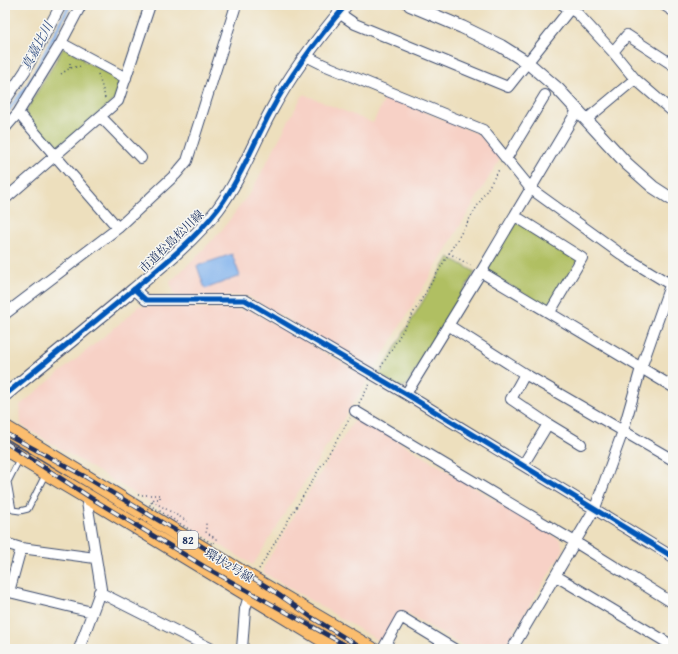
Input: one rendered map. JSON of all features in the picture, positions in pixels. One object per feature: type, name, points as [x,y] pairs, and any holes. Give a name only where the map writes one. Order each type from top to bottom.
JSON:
[{"type":"main road","name":"環状2号線","points":[[5,428],[252,585],[339,649]]},
{"type":"main road","name":"環状2号線","points":[[5,448],[86,496],[371,649]]},
{"type":"street","points":[[5,101],[25,71],[61,5]]},
{"type":"street","points":[[5,128],[18,113],[61,43],[81,5]]},
{"type":"street","points":[[5,199],[118,101],[150,5]]},
{"type":"street","points":[[5,314],[118,228],[176,174],[187,161],[236,5]]},
{"type":"street","points":[[410,5],[482,36],[528,63],[558,89],[627,164],[653,187],[673,200]]},
{"type":"street","points":[[664,5],[673,11]]},
{"type":"street","points":[[343,9],[355,24],[508,87],[528,63],[567,7],[577,13],[636,79],[673,112]]},
{"type":"street","name":"市道松島松川線","points":[[5,395],[158,270],[193,237],[217,210],[234,187],[274,106],[294,73],[343,9]]},
{"type":"street","points":[[613,52],[627,35],[673,65]]},
{"type":"street","points":[[61,43],[126,78]]},
{"type":"street","points":[[306,56],[324,65],[483,130],[530,189],[625,257],[672,282],[641,368],[623,431],[595,508],[514,648]]},
{"type":"street","points":[[587,119],[636,79]]},
{"type":"street","points":[[506,159],[545,95]]},
{"type":"street","points":[[406,394],[578,110]]},
{"type":"street","points":[[18,113],[118,228]]},
{"type":"street","points":[[101,117],[141,158]]},
{"type":"street","points":[[514,216],[582,258],[550,312]]},
{"type":"street","points":[[481,272],[673,387]]},
{"type":"street","points":[[134,289],[146,300],[245,300],[406,394],[673,557]]},
{"type":"street","points":[[448,325],[526,374],[673,460]]},
{"type":"street","points":[[526,374],[511,399],[581,444]]},
{"type":"street","points":[[355,411],[576,542],[673,603]]},
{"type":"street","points":[[523,465],[548,424]]},
{"type":"street","points":[[79,649],[101,589],[86,496]]},
{"type":"street","points":[[5,543],[22,548],[95,558]]},
{"type":"street","points":[[22,548],[7,592],[92,612]]},
{"type":"street","points":[[556,576],[673,646]]},
{"type":"street","points":[[242,649],[245,610],[252,585]]},
{"type":"street","points":[[99,592],[212,649]]},
{"type":"street","points":[[383,649],[401,618],[454,649]]},
{"type":"lane","points":[[20,457],[8,482],[13,510],[28,510],[46,472]]},
{"type":"path","points":[[61,74],[70,68],[84,66]]},
{"type":"path","points":[[95,70],[98,74],[105,99],[101,117]]},
{"type":"path","points":[[252,585],[375,376],[506,159]]},
{"type":"path","points":[[449,253],[481,272]]},
{"type":"path","points":[[130,538],[152,501],[154,499],[160,499],[160,495],[136,495]]},
{"type":"path","points":[[152,501],[187,521]]},
{"type":"path","points":[[150,505],[213,544],[216,539],[206,532],[206,522]]},
{"type":"path","points":[[141,519],[148,523]]},
{"type":"shaded area","points":[[303,94],[373,123],[386,96],[479,134],[500,159],[374,370],[247,296],[175,296],[170,282],[221,231],[252,190]]},
{"type":"shaded area","points":[[138,306],[250,310],[369,378],[253,565],[21,425],[20,405],[130,315]]},
{"type":"shaded area","points":[[357,416],[561,540],[563,551],[503,649],[467,649],[402,610],[381,642],[264,573],[263,568],[306,496]]},
{"type":"green space","points":[[64,47],[84,58],[83,61],[123,78],[116,99],[55,149],[26,115],[26,111]]},
{"type":"green space","points":[[516,220],[579,258],[549,307],[491,275],[487,266]]},
{"type":"green space","points":[[449,257],[475,272],[406,386],[399,387],[379,375]]},
{"type":"water","points":[[232,254],[240,276],[205,289],[197,266]]},
{"type":"waterway","name":"真嘉比川","points":[[5,115],[29,83],[70,5]]},
{"type":"railway","points":[[5,433],[84,476],[190,539],[363,649]]},
{"type":"railway","points":[[5,442],[91,498],[205,567],[345,645]]},
{"type":"cycle path","points":[[5,395],[156,271],[178,252],[209,220],[218,209],[233,185],[264,123],[287,83],[315,43],[346,5]]},
{"type":"cycle path","points":[[134,289],[146,300],[245,300],[406,394],[673,557]]}]
